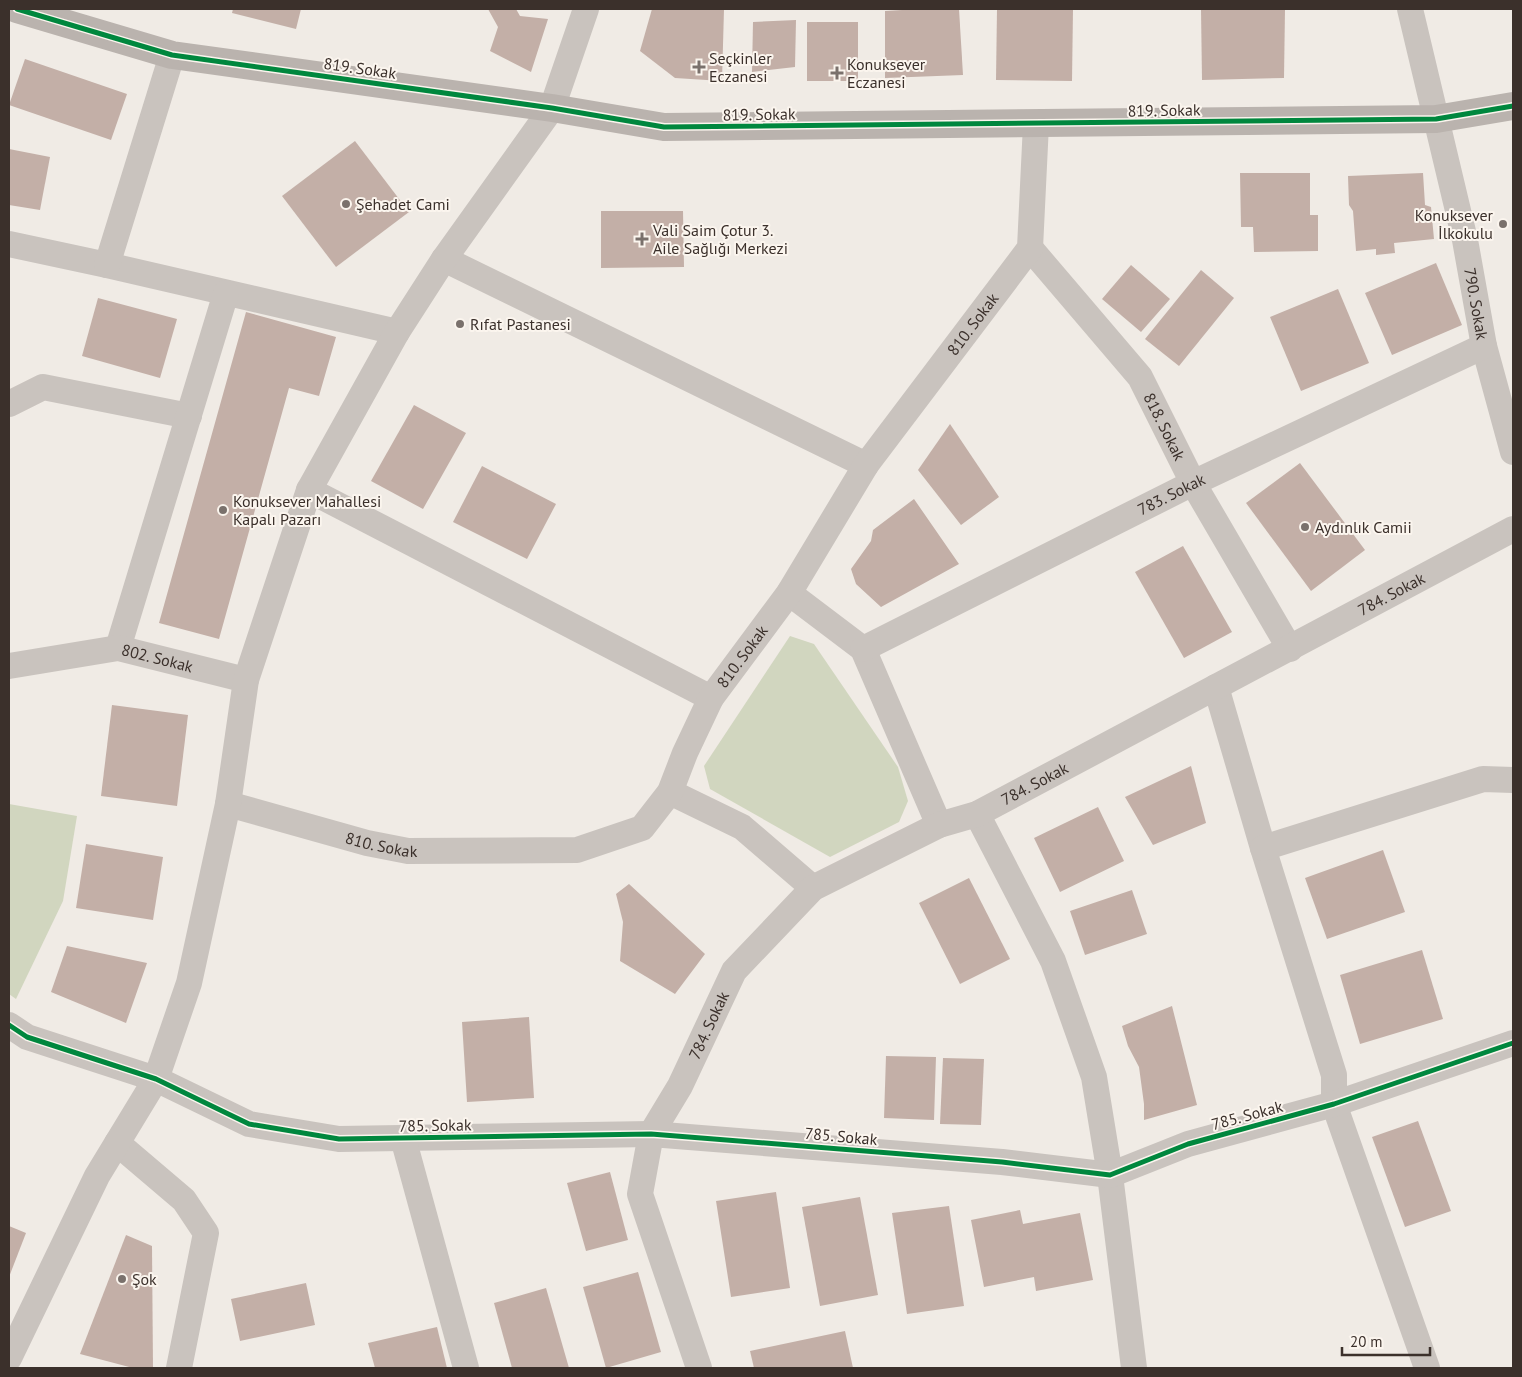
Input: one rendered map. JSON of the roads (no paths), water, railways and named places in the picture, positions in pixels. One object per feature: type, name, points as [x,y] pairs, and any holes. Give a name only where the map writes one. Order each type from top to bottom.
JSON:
[{"type":"street","name":"819. Sokak","points":[[17,9],[172,55],[552,108],[664,127],[1436,119],[1513,106]]},
{"type":"street","points":[[9,1358],[97,1176],[156,1079],[189,983],[228,804],[246,680],[309,490],[397,332],[444,260],[552,108],[586,9]]},
{"type":"street","name":"790. Sokak","points":[[1410,9],[1465,240],[1484,346],[1513,452]]},
{"type":"street","points":[[107,265],[172,55]]},
{"type":"street","points":[[1030,248],[1036,124]]},
{"type":"street","points":[[9,244],[397,332]]},
{"type":"street","name":"810. Sokak","points":[[228,804],[367,843],[408,851],[577,850],[642,828],[670,792],[685,753],[711,698],[790,593],[866,465],[1030,248]]},
{"type":"street","name":"818. Sokak","points":[[1030,248],[1140,377],[1193,483],[1290,649]]},
{"type":"street","points":[[444,260],[866,465]]},
{"type":"street","points":[[118,648],[226,292]]},
{"type":"street","name":"783. Sokak","points":[[863,649],[1193,483],[1484,346]]},
{"type":"street","points":[[9,404],[43,387],[188,416]]},
{"type":"street","points":[[309,490],[711,698]]},
{"type":"street","name":"784. Sokak","points":[[651,1134],[680,1086],[734,971],[813,888],[939,825],[977,814],[1513,529]]},
{"type":"street","points":[[790,593],[863,649],[939,825]]},
{"type":"street","name":"802. Sokak","points":[[9,666],[118,648],[246,680]]},
{"type":"street","points":[[1216,687],[1263,848],[1334,1075],[1334,1104],[1428,1368]]},
{"type":"street","points":[[1263,848],[1483,779],[1513,780]]},
{"type":"street","points":[[670,792],[742,827],[813,888]]},
{"type":"street","points":[[977,814],[1053,961],[1094,1077],[1110,1175],[1134,1368]]},
{"type":"street","name":"785. Sokak","points":[[9,1025],[27,1037],[156,1079],[249,1124],[339,1139],[651,1134],[1002,1162],[1110,1175],[1188,1144],[1334,1104],[1513,1043]]},
{"type":"street","points":[[651,1134],[640,1194],[699,1368]]},
{"type":"street","points":[[403,1138],[466,1368]]},
{"type":"street","points":[[117,1142],[184,1200],[206,1233],[179,1368]]},
{"type":"place","name":"Seçkinler Eczanesi","points":[[699,67]]},
{"type":"place","name":"Konuksever Eczanesi","points":[[837,73]]},
{"type":"place","name":"Şehadet Cami","points":[[346,204]]},
{"type":"place","name":"Konuksever İlkokulu","points":[[1503,224]]},
{"type":"place","name":"Vali Saim Çotur 3. Aile Sağlığı Merkezi","points":[[642,239]]},
{"type":"place","name":"Rıfat Pastanesi","points":[[460,324]]},
{"type":"place","name":"Konuksever Mahallesi Kapalı Pazarı","points":[[223,510]]},
{"type":"place","name":"Aydınlık Camii","points":[[1305,527]]},
{"type":"place","name":"Şok","points":[[122,1279]]}]
